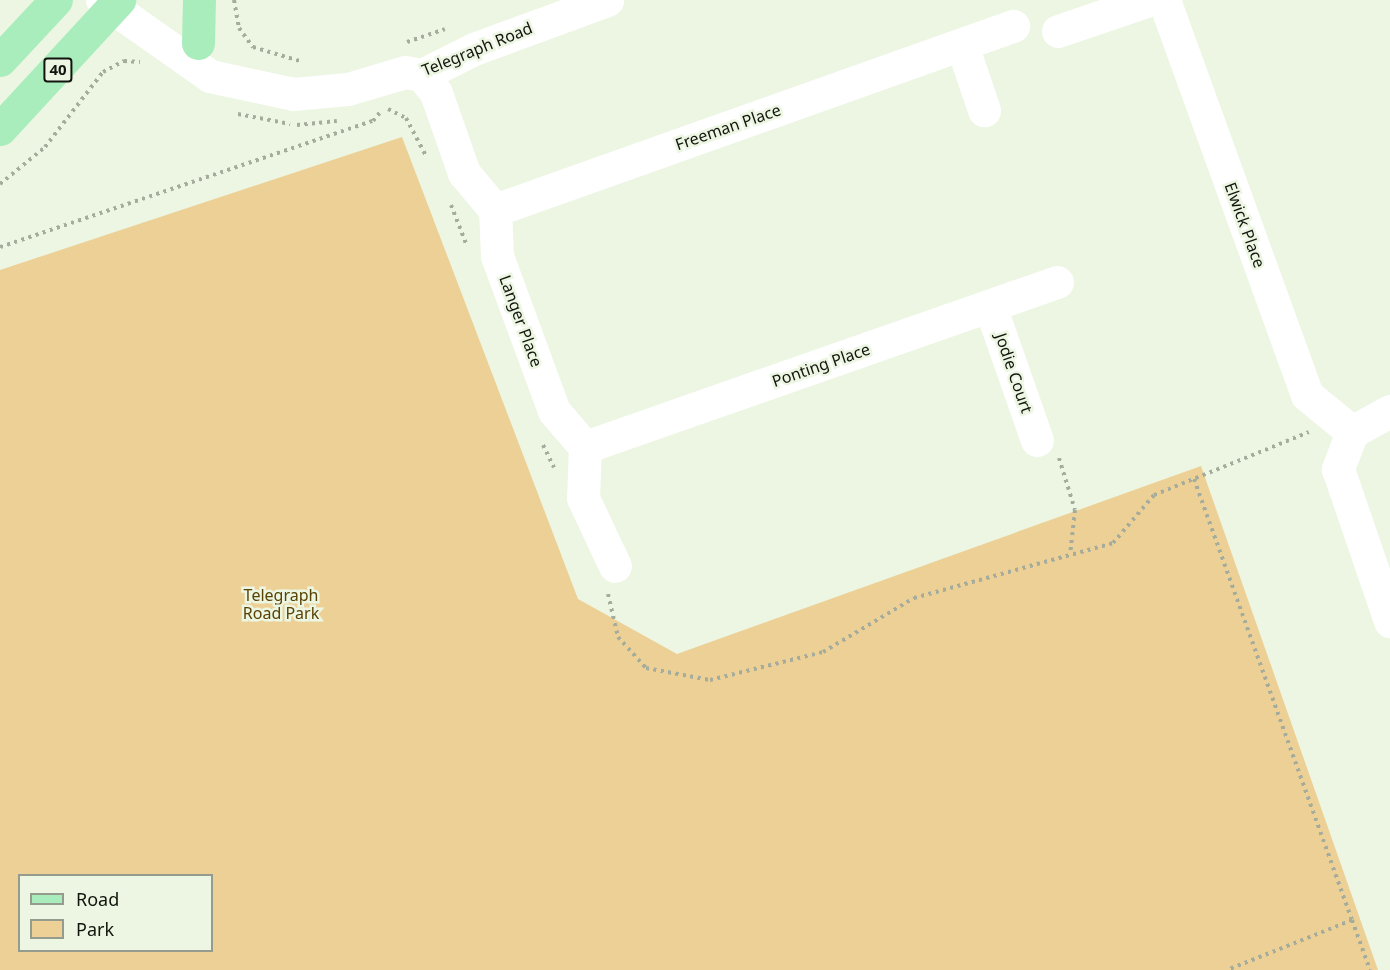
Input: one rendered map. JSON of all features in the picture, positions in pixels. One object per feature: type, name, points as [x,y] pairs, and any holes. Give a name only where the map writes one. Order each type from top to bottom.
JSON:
[{"type":"main road","points":[[0,60],[56,0]]},
{"type":"main road","points":[[198,43],[199,0]]},
{"type":"main road","name":"40","points":[[0,129],[118,2]]},
{"type":"street","name":"Telegraph Road","points":[[118,2],[236,97],[316,93],[405,72],[422,75],[474,49],[607,0]]},
{"type":"street","points":[[1058,31],[1149,0]]},
{"type":"street","name":"Elwick Place","points":[[1164,0],[1307,394],[1340,424]]},
{"type":"street","points":[[118,2],[198,43],[236,97]]},
{"type":"street","name":"Freeman Place","points":[[495,210],[1013,26]]},
{"type":"street","points":[[962,45],[984,110]]},
{"type":"street","points":[[422,75],[436,93],[464,174],[495,210]]},
{"type":"street","name":"Langer Place","points":[[495,210],[497,256],[554,411],[585,447]]},
{"type":"street","name":"Ponting Place","points":[[585,447],[1057,282]]},
{"type":"street","name":"Jodie Court","points":[[990,306],[1037,440]]},
{"type":"street","points":[[1390,411],[1340,424],[1339,456],[1340,482],[1390,621]]},
{"type":"street","points":[[585,447],[583,498],[609,576]]},
{"type":"path","points":[[234,0],[239,28],[253,47],[274,57],[314,63]]},
{"type":"path","points":[[399,44],[453,26]]},
{"type":"path","points":[[0,184],[45,147],[103,72],[124,61],[151,68]]},
{"type":"path","points":[[236,97],[272,124],[344,120]]},
{"type":"path","points":[[355,118],[382,110],[397,109],[406,118],[431,167]]},
{"type":"path","points":[[0,247],[373,121],[382,110]]},
{"type":"path","points":[[446,196],[468,250]]},
{"type":"path","points":[[609,576],[618,637],[646,668],[710,680],[824,652],[914,598],[1113,543],[1154,495],[1340,424]]},
{"type":"path","points":[[539,437],[557,479]]},
{"type":"path","points":[[1037,440],[1055,447],[1073,499],[1070,555]]},
{"type":"path","points":[[1194,479],[1370,970]]},
{"type":"path","points":[[1227,970],[1352,920]]},
{"type":"green space","name":"Telegraph Road Park","points":[[402,137],[578,599],[677,654],[1201,466],[1378,970],[0,970],[0,270]]}]
